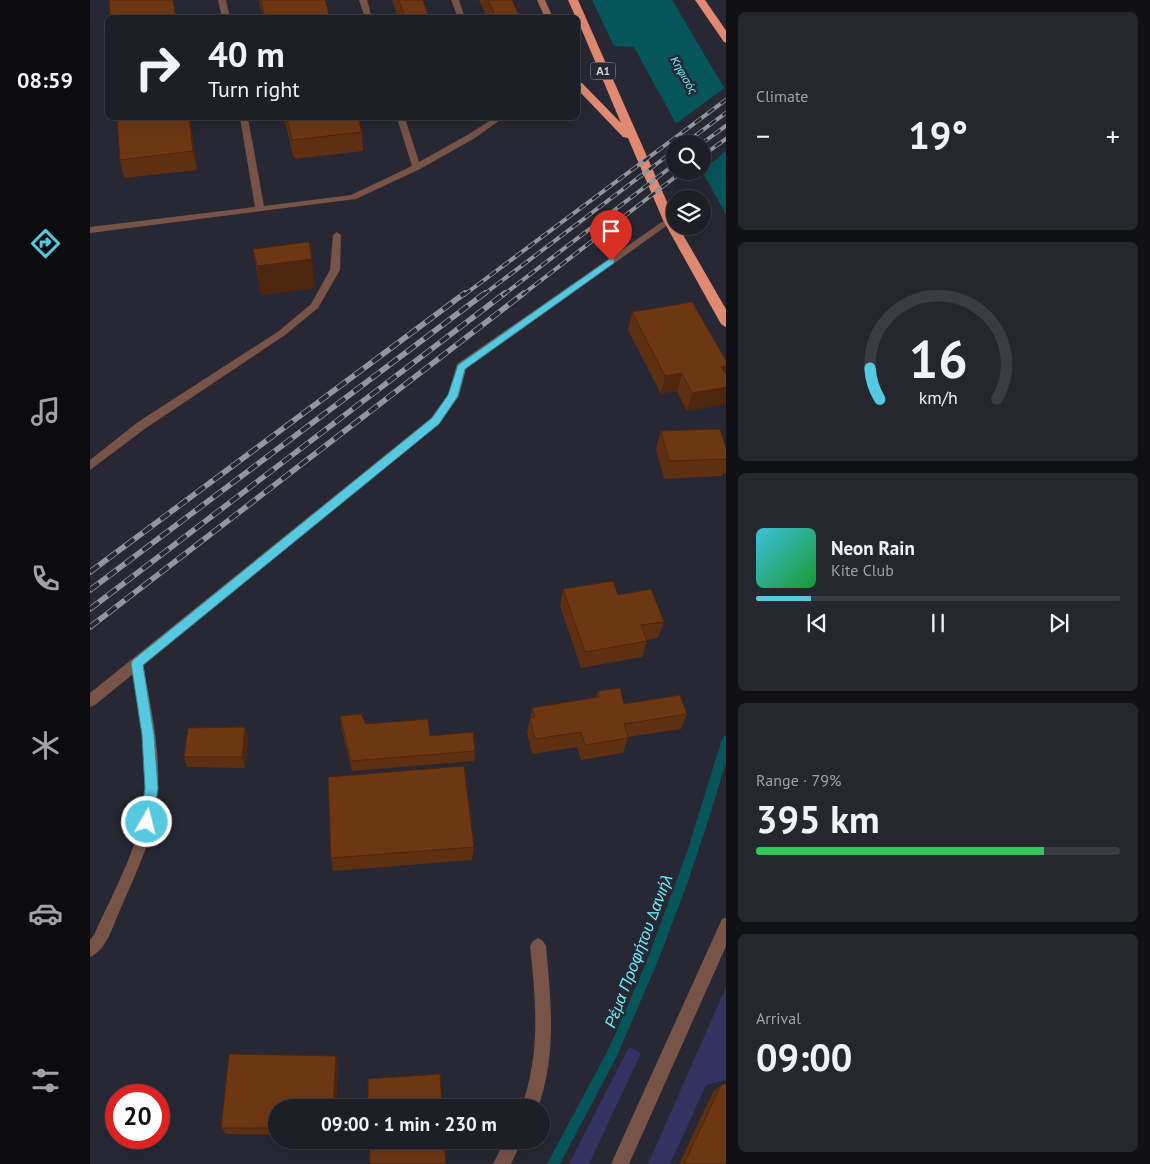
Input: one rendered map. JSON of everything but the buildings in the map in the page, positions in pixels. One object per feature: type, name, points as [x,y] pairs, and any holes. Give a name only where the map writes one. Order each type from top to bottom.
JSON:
[{"type":"highway","name":"Α1","points":[[573,0],[579,15]]},
{"type":"highway","points":[[700,0],[726,40]]},
{"type":"highway","name":"Α1","points":[[580,16],[666,213]]},
{"type":"highway","points":[[580,87],[634,141]]},
{"type":"highway","name":"Α1","points":[[677,235],[726,324]]},
{"type":"main road","points":[[541,0],[548,15]]},
{"type":"street","points":[[90,701],[435,421],[453,396],[461,368],[666,222]]},
{"type":"street","points":[[620,1164],[693,1004],[726,924]]},
{"type":"street","points":[[531,1099],[540,1068],[544,1027],[538,946]]},
{"type":"street","points":[[502,1164],[510,1149]]},
{"type":"lane","points":[[222,0],[225,15]]},
{"type":"lane","points":[[363,0],[368,15]]},
{"type":"lane","points":[[455,0],[461,15]]},
{"type":"lane","points":[[244,120],[260,209]]},
{"type":"lane","points":[[402,120],[417,167]]},
{"type":"lane","points":[[90,230],[353,197],[374,189],[417,167],[496,120]]},
{"type":"lane","points":[[90,466],[142,425],[282,332],[315,306],[335,270],[336,235]]},
{"type":"lane","points":[[90,950],[99,940],[136,857],[147,822],[151,780],[148,735],[137,663]]},
{"type":"shaded area","points":[[726,987],[726,1080],[706,1085],[670,1164],[648,1164]]},
{"type":"shaded area","points":[[629,1047],[641,1053],[589,1164],[569,1164]]},
{"type":"water","name":"Κηφισός","points":[[592,0],[672,0],[726,91],[726,215],[707,180],[711,180],[711,135],[682,135],[634,47],[614,46]]},
{"type":"pier","points":[[726,87],[726,151],[711,163],[711,135],[679,135],[674,125]]},
{"type":"waterway","name":"Ρέμα Προφήτου Δανιήλ","points":[[553,1164],[588,1101],[637,1000],[680,890],[705,815],[726,742]]},
{"type":"railway","points":[[464,295],[726,100]]},
{"type":"railway","points":[[696,135],[726,113]]},
{"type":"railway","points":[[711,137],[726,126]]},
{"type":"railway","points":[[711,150],[726,139]]},
{"type":"railway","points":[[483,295],[666,157]]},
{"type":"railway","points":[[503,295],[666,171]]},
{"type":"railway","points":[[522,295],[671,180]]},
{"type":"railway","points":[[90,572],[465,293]]},
{"type":"railway","points":[[90,590],[485,293]]},
{"type":"railway","points":[[90,609],[505,293]]},
{"type":"railway","points":[[90,627],[524,293]]},
{"type":"route","points":[[147,822],[152,788],[151,771],[148,735],[137,663],[435,421],[447,407],[453,396],[461,368],[611,261]]}]
